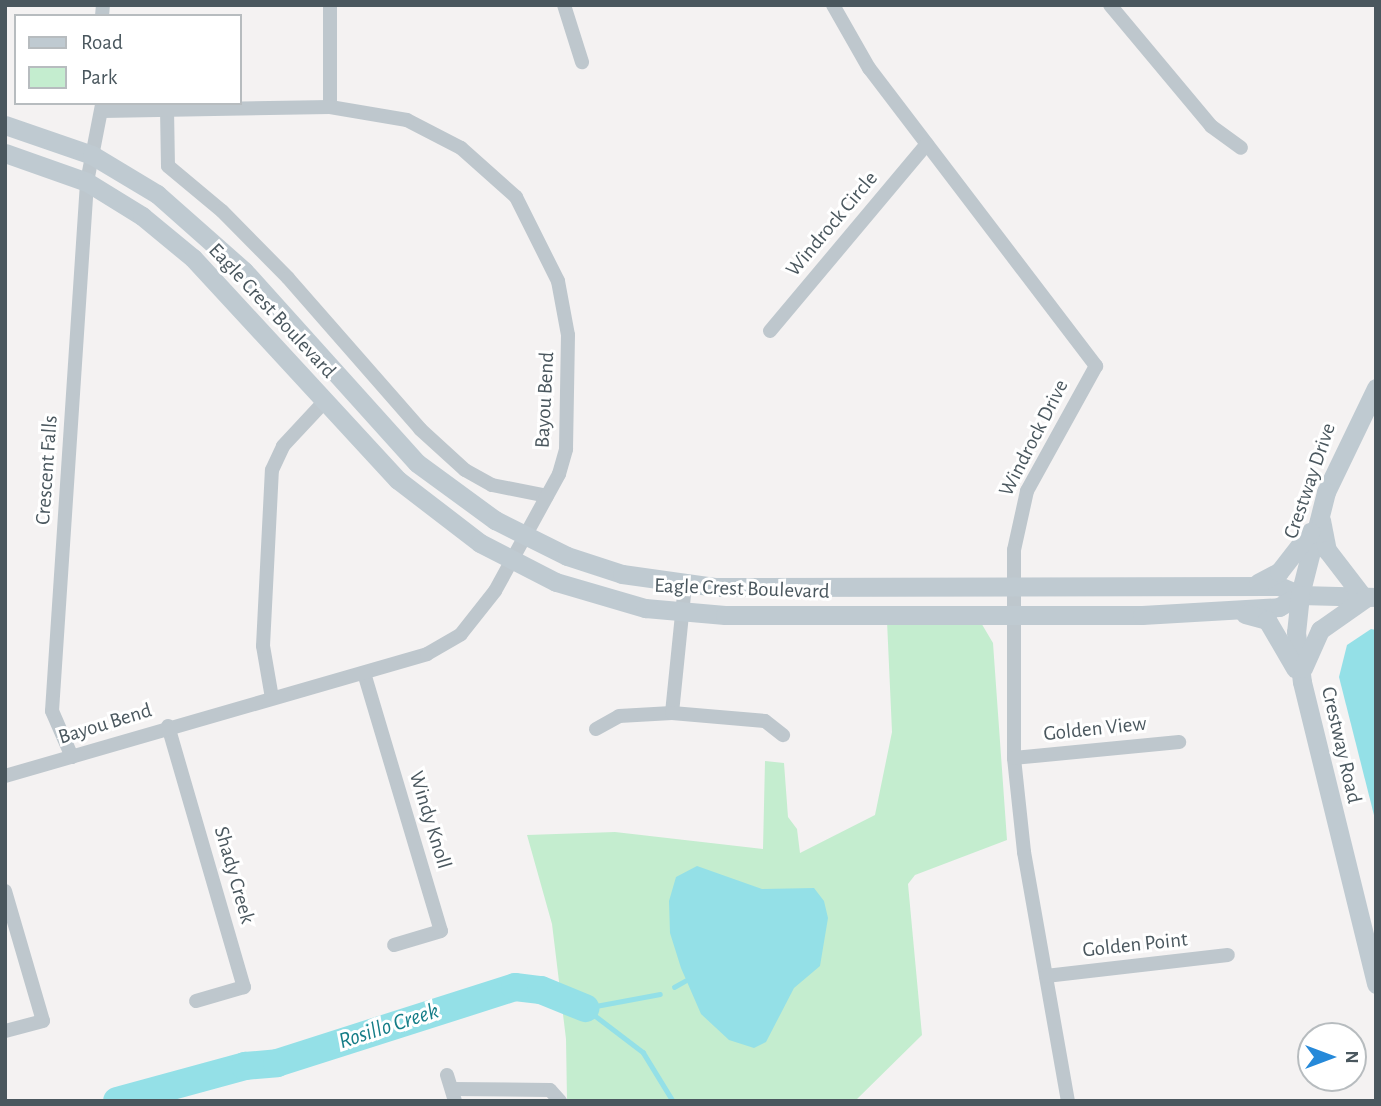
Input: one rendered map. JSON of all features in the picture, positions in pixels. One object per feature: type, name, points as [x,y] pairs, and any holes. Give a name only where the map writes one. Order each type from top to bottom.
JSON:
[{"type":"main road","name":"Eagle Crest Boulevard","points":[[5,125],[92,155],[157,194],[206,233],[417,463],[524,536],[622,574],[685,585],[1013,589],[1279,586],[1300,595],[1369,597]]},
{"type":"main road","name":"Eagle Crest Boulevard","points":[[5,153],[87,182],[142,216],[193,258],[324,402],[434,511],[513,561],[598,596],[683,613],[1142,615],[1220,608],[1279,607],[1300,595]]},
{"type":"main road","name":"Crestway Drive","points":[[1300,595],[1319,516],[1354,424],[1376,388]]},
{"type":"main road","points":[[1248,586],[1279,572],[1319,516]]},
{"type":"main road","points":[[1302,679],[1320,631],[1369,597],[1326,550],[1319,516]]},
{"type":"main road","name":"Crestway Road","points":[[1300,595],[1302,679],[1376,984]]},
{"type":"main road","points":[[1220,608],[1267,620],[1302,679]]},
{"type":"street","points":[[330,5],[330,107]]},
{"type":"street","points":[[564,5],[582,62]]},
{"type":"street","name":"Windrock Drive","points":[[833,5],[869,68],[1096,366],[1027,491],[1018,517],[1012,615],[1014,758],[1046,976],[1068,1101]]},
{"type":"street","points":[[1110,5],[1211,126],[1241,148]]},
{"type":"street","name":"Bayou Bend","points":[[5,776],[169,726],[427,654],[461,634],[479,617],[513,561],[547,496],[566,449],[568,335],[558,281],[534,225],[487,168],[435,132],[382,114],[330,107],[102,107]]},
{"type":"street","name":"Crescent Falls","points":[[72,757],[52,711],[87,182],[102,107]]},
{"type":"street","name":"Eagle Crest Boulevard","points":[[167,109],[168,166],[278,269],[420,429],[465,470],[492,485],[547,496]]},
{"type":"street","name":"Windrock Circle","points":[[770,331],[927,144]]},
{"type":"street","points":[[272,698],[263,646],[272,470],[283,446],[324,402]]},
{"type":"street","points":[[672,713],[685,585]]},
{"type":"street","name":"Windy Knoll","points":[[365,673],[441,931],[394,945]]},
{"type":"street","points":[[596,729],[619,716],[672,713],[765,721],[783,735]]},
{"type":"street","name":"Shady Creek","points":[[169,726],[244,987],[196,1001]]},
{"type":"street","name":"Golden View","points":[[1014,758],[1179,742]]},
{"type":"street","points":[[5,891],[43,1021],[5,1031]]},
{"type":"street","name":"Golden Point","points":[[1046,976],[1228,955]]},
{"type":"street","points":[[451,1088],[550,1090],[559,1101]]},
{"type":"green space","points":[[887,621],[980,621],[993,643],[1007,840],[915,875],[908,884],[922,1035],[855,1101],[567,1100],[566,1039],[552,924],[527,835],[615,832],[763,849],[765,761],[784,763],[788,817],[797,829],[800,853],[875,815],[892,732]]},
{"type":"water","points":[[1371,629],[1376,630],[1376,823],[1339,677],[1347,645]]},
{"type":"water","points":[[697,866],[762,889],[814,888],[824,901],[828,918],[820,966],[794,988],[766,1042],[754,1048],[729,1040],[701,1014],[681,968],[670,933],[669,901],[676,877]]},
{"type":"waterway","name":"Rosillo Creek","points":[[674,987],[685,981]]},
{"type":"waterway","name":"Rosillo Creek","points":[[117,1101],[245,1066],[277,1063],[515,987],[541,990],[585,1008]]},
{"type":"waterway","name":"Rosillo Creek","points":[[585,1008],[660,994]]},
{"type":"waterway","points":[[585,1008],[643,1052],[673,1101]]}]
